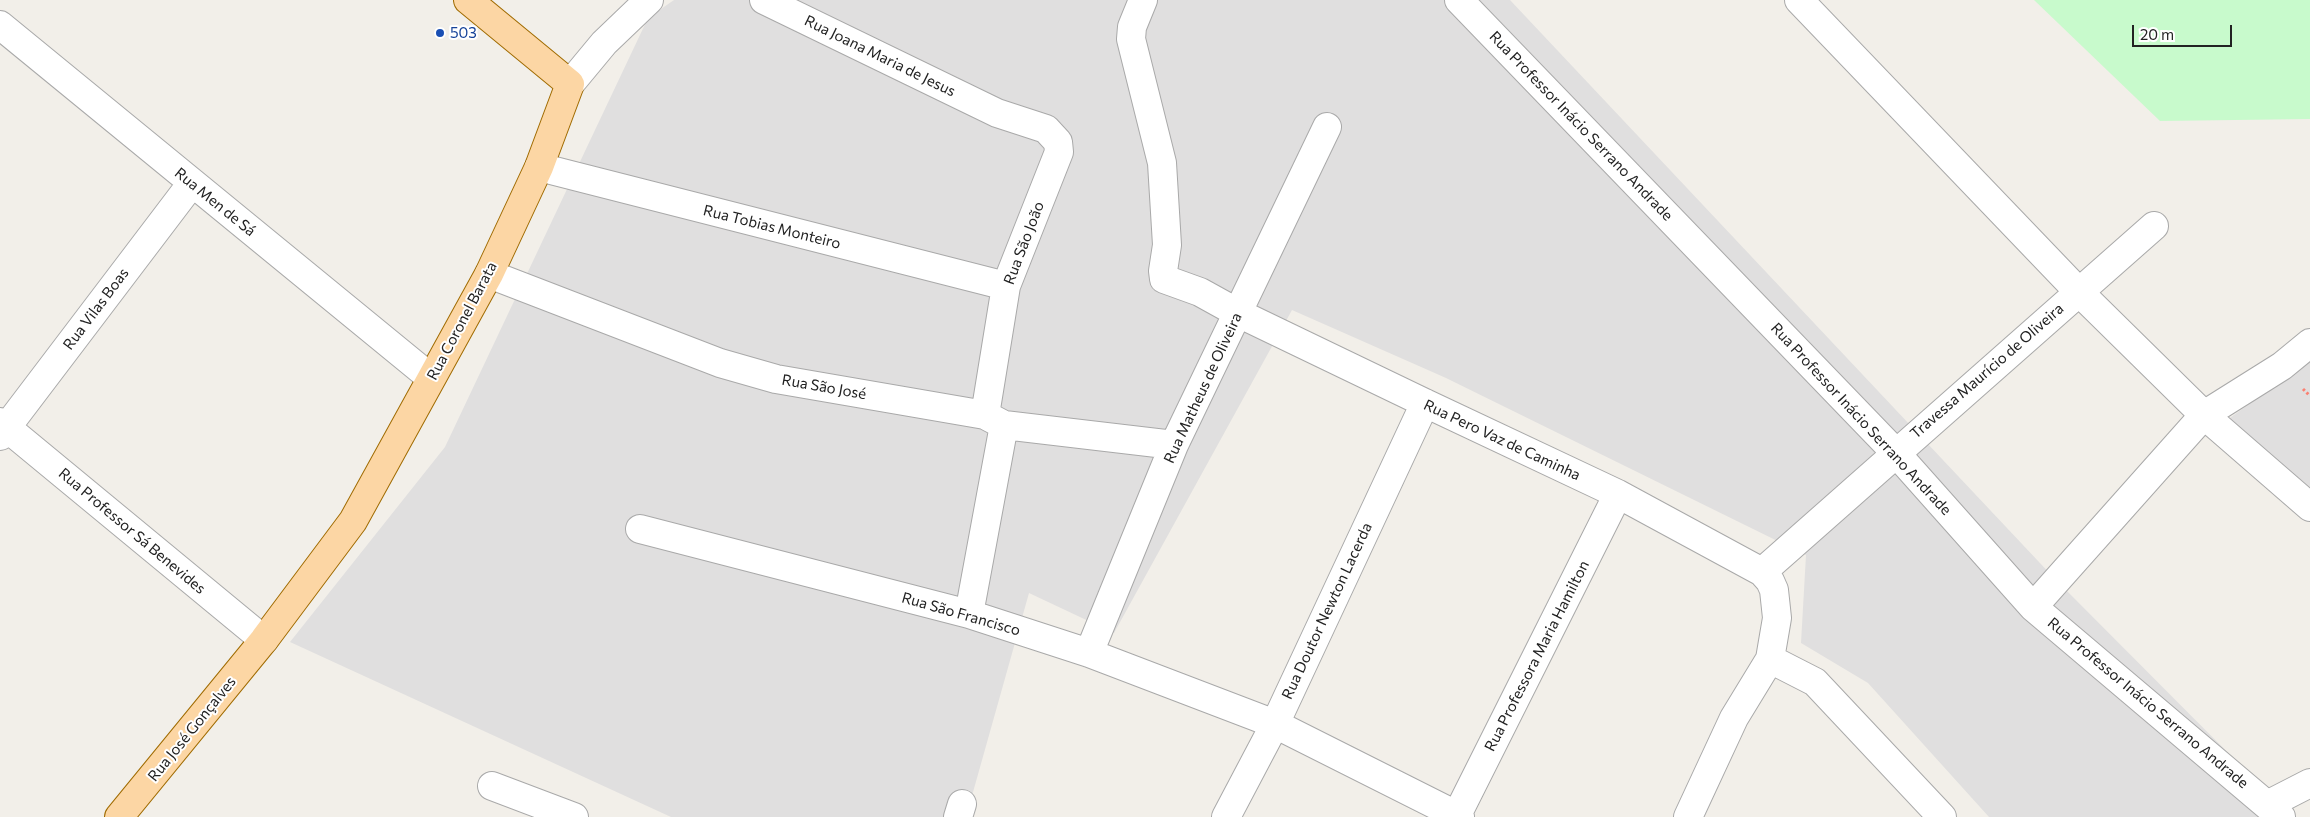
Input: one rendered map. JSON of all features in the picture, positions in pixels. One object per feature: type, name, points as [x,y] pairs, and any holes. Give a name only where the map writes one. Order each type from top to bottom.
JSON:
[{"type":"main road","points":[[468,0],[570,84]]},
{"type":"main road","name":"Rua Coronel Barata","points":[[264,640],[353,521],[489,274],[539,167],[570,84]]},
{"type":"main road","name":"Rua José Gonçalves","points":[[119,817],[264,640]]},
{"type":"street","name":"Rua Coronel Barata","points":[[570,84],[604,43],[649,0]]},
{"type":"street","name":"Rua Joana Maria de Jesus","points":[[764,0],[997,113]]},
{"type":"street","name":"Rua Pero Vaz de Caminha","points":[[1143,0],[1132,27],[1131,39],[1162,163],[1167,244],[1163,271],[1164,279],[1200,292],[1238,313],[1618,494],[1762,572]]},
{"type":"street","name":"Rua Professor Inácio Serrano Andrade","points":[[1460,0],[1895,452],[2033,607],[2275,811]]},
{"type":"street","name":"Travessa Maurício de Oliveira","points":[[1799,0],[2078,291],[2204,415],[2310,507]]},
{"type":"street","name":"Rua Men de Sá","points":[[0,25],[431,378]]},
{"type":"street","name":"Rua São João","points":[[969,614],[994,420],[1006,286],[1060,152],[1058,142],[1046,129],[997,113]]},
{"type":"street","name":"Rua Matheus de Oliveira","points":[[1089,653],[1174,445],[1327,127]]},
{"type":"street","name":"Rua Tobias Monteiro","points":[[539,167],[1006,286]]},
{"type":"street","name":"Rua Vilas Boas","points":[[2,428],[192,183]]},
{"type":"street","name":"Travessa Maurício de Oliveira","points":[[1762,572],[1895,452],[2154,226]]},
{"type":"street","name":"Rua São José","points":[[489,274],[720,363],[776,379],[994,420],[1174,445]]},
{"type":"street","points":[[2033,607],[2204,415],[2282,366],[2310,344]]},
{"type":"street","name":"Rua Doutor Newton Lacerda","points":[[1226,817],[1275,724],[1425,403]]},
{"type":"street","name":"Rua Professor Sá Benevides","points":[[2,428],[264,640]]},
{"type":"street","name":"Rua Professora Maria Hamilton","points":[[1458,817],[1618,494]]},
{"type":"street","name":"Rua São Francisco","points":[[640,529],[969,614],[1089,653],[1275,724],[1458,817]]},
{"type":"street","points":[[1688,817],[1734,718],[1770,659],[1777,618],[1777,605],[1770,581],[1762,572]]},
{"type":"street","points":[[1770,659],[1816,682],[1942,817]]},
{"type":"street","points":[[2275,811],[2310,784]]},
{"type":"street","points":[[492,786],[574,817]]},
{"type":"shaded area","points":[[674,0],[1510,0],[2055,579],[2292,817],[1989,817],[1868,683],[1801,643],[1806,555],[1446,378],[1292,310],[1114,633],[1029,593],[966,817],[671,817],[290,642],[445,447],[648,18]]},
{"type":"shaded area","points":[[2310,360],[2310,499],[2227,420]]},
{"type":"green space","points":[[2034,0],[2310,0],[2310,119],[2160,121]]},
{"type":"place","name":"503","points":[[440,33]]}]
